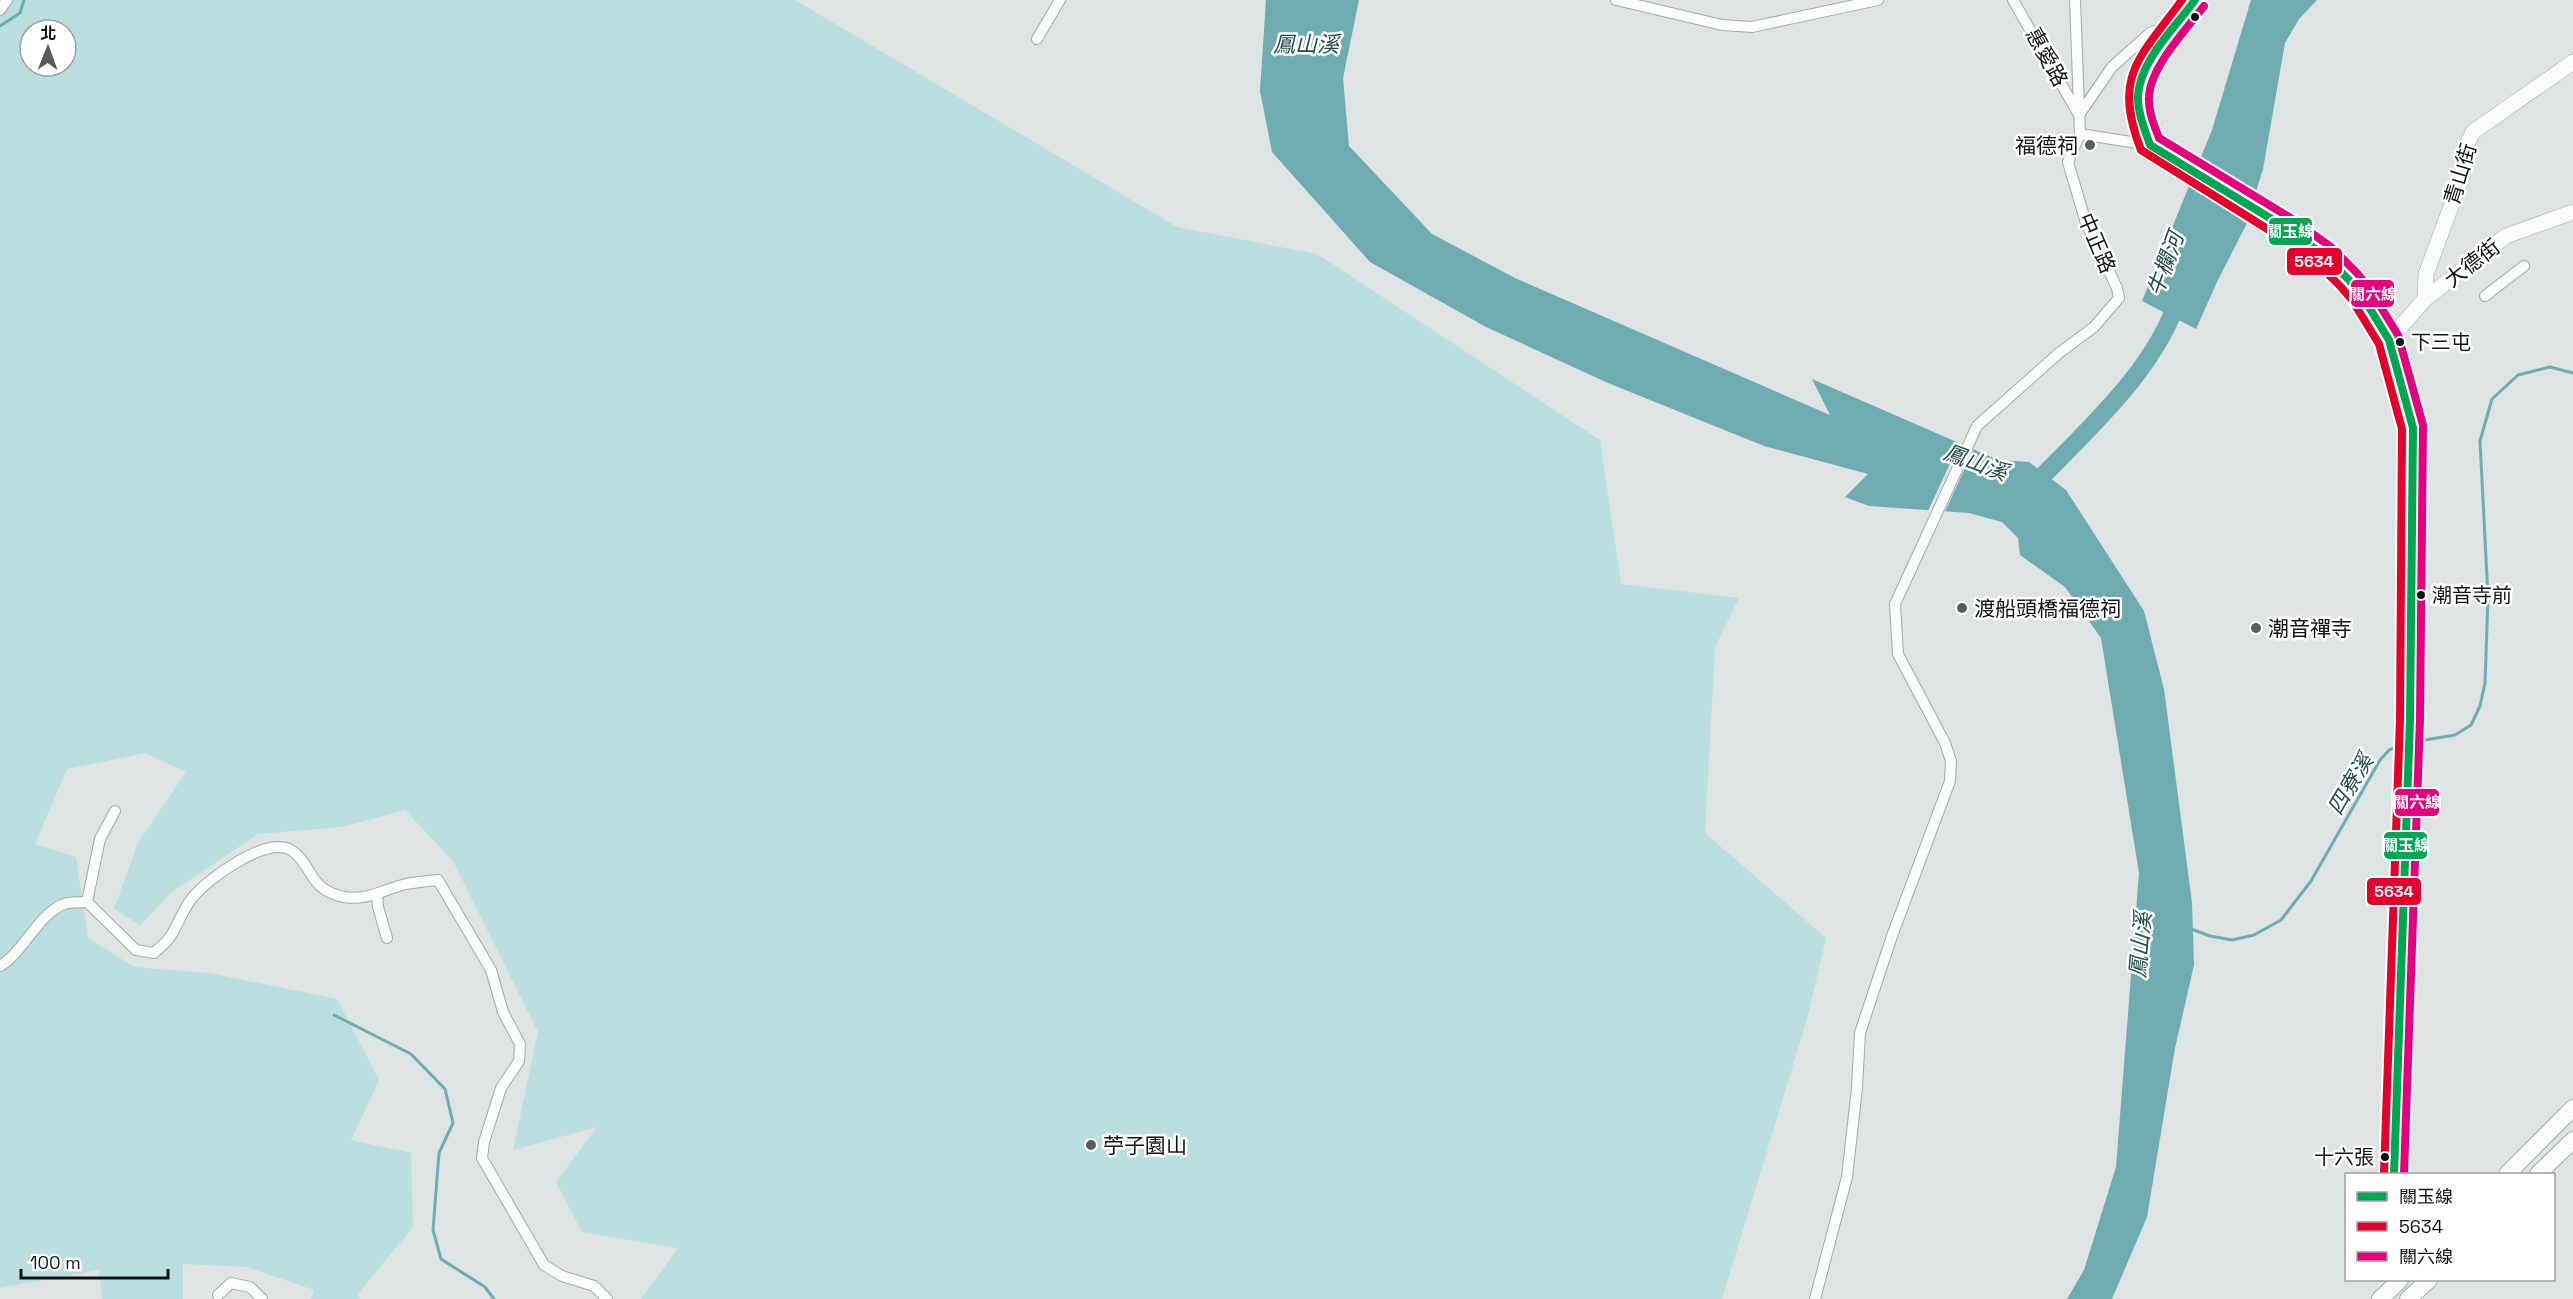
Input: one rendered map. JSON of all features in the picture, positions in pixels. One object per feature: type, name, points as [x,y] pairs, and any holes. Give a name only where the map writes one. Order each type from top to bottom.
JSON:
[{"type":"main road","points":[[2194,0],[2152,60],[2138,94],[2141,116],[2150,145],[2283,226],[2324,255],[2349,280],[2361,294],[2389,340],[2413,428],[2410,719],[2394,1173]]},
{"type":"main road","name":"青山街","points":[[2425,299],[2426,274],[2463,174],[2466,146],[2473,132],[2573,62]]},
{"type":"main road","name":"大德街","points":[[2389,340],[2425,299],[2506,237],[2573,212]]},
{"type":"main road","points":[[2508,1173],[2573,1108]]},
{"type":"main road","points":[[2539,1173],[2573,1140]]},
{"type":"main road","points":[[2380,1299],[2398,1281]]},
{"type":"main road","points":[[2399,1281],[2407,1299],[2428,1281]]},
{"type":"street","points":[[0,10],[7,0]]},
{"type":"street","points":[[1036,39],[1060,0]]},
{"type":"street","points":[[1616,0],[1722,25],[1752,27],[1878,0]]},
{"type":"street","name":"惠愛路","points":[[2013,0],[2079,115]]},
{"type":"street","name":"中正路","points":[[1815,1299],[1847,1177],[1857,1088],[1860,1034],[1892,936],[1950,781],[1951,771],[1945,743],[1898,654],[1895,604],[1977,426],[2059,354],[2094,327],[2119,297],[2117,288],[2086,223],[2068,162],[2080,134],[2075,0]]},
{"type":"street","points":[[2079,115],[2112,67],[2150,33],[2180,21]]},
{"type":"street","points":[[2080,134],[2150,145]]},
{"type":"street","points":[[2485,296],[2523,266]]},
{"type":"street","points":[[87,902],[100,839],[115,811]]},
{"type":"street","points":[[0,966],[7,962],[37,925],[63,904],[87,902],[136,950],[154,953],[170,938],[191,898],[201,888],[227,868],[274,846],[284,847],[294,852],[324,890],[345,897],[377,895],[404,885],[438,880],[491,970],[503,1012],[520,1044],[519,1060],[501,1088],[484,1142],[482,1158],[544,1265],[562,1276],[594,1286],[607,1299]]},
{"type":"street","points":[[377,895],[387,938]]},
{"type":"street","points":[[218,1295],[231,1283],[250,1287],[262,1299]]},
{"type":"shaded area","points":[[0,0],[795,0],[1177,227],[1317,254],[1600,440],[1621,584],[1739,598],[1715,647],[1705,833],[1826,938],[1807,1019],[1722,1299],[641,1299],[678,1248],[582,1232],[556,1182],[597,1127],[513,1150],[538,1032],[453,861],[405,810],[342,827],[258,834],[172,892],[140,925],[114,909],[138,843],[186,772],[145,753],[67,769],[35,844],[76,857],[88,938],[134,967],[208,973],[337,999],[379,1080],[351,1140],[411,1153],[413,1227],[357,1295],[360,1299],[311,1299],[314,1290],[247,1267],[183,1264],[183,1299],[102,1299],[99,1270],[0,1288]]},
{"type":"water","name":"鳳山溪","points":[[1266,0],[1359,0],[1343,78],[1349,146],[1432,234],[1515,278],[1830,415],[1812,379],[1998,460],[2029,462],[2066,490],[2144,611],[2164,689],[2192,903],[2194,965],[2175,1048],[2147,1217],[2112,1299],[2067,1299],[2084,1270],[2116,1167],[2139,873],[2101,638],[2065,587],[2020,555],[2018,538],[2002,522],[1969,513],[1869,506],[1845,497],[1868,474],[1764,446],[1608,383],[1486,327],[1370,262],[1272,152],[1260,91]]},
{"type":"water","name":"牛欄河","points":[[2251,0],[2317,0],[2299,19],[2285,43],[2263,169],[2246,225],[2196,329],[2142,301],[2212,130]]},
{"type":"pier","points":[[1961,440],[1975,446],[1944,514],[1927,513]]},
{"type":"waterway","points":[[0,26],[20,13],[24,0]]},
{"type":"waterway","name":"牛欄河","points":[[2029,490],[2095,423],[2137,374],[2155,348],[2170,320],[2180,292]]},
{"type":"waterway","name":"四寮溪","points":[[2413,742],[2455,735],[2471,725],[2480,706],[2485,683],[2488,597],[2480,441],[2492,399],[2518,375],[2550,367],[2573,373]]},
{"type":"waterway","name":"四寮溪","points":[[2191,929],[2210,936],[2232,940],[2254,935],[2281,920],[2311,881],[2380,760],[2389,750],[2404,744]]},
{"type":"waterway","points":[[334,1015],[411,1054],[445,1089],[453,1123],[439,1153],[433,1230],[441,1259],[485,1287],[494,1299]]},
{"type":"transit line","name":"5634","points":[[2182,0],[2143,53],[2130,85],[2129,103],[2141,150],[2277,235],[2317,263],[2341,287],[2352,300],[2379,344],[2402,429],[2400,719],[2384,1173]]},
{"type":"transit line","name":"關玉線","points":[[2195,0],[2160,44],[2140,82],[2139,108],[2150,145],[2283,226],[2324,255],[2349,280],[2361,294],[2389,340],[2413,428],[2410,719],[2394,1173]]},
{"type":"transit line","name":"關六線","points":[[2204,6],[2170,49],[2151,85],[2149,107],[2159,138],[2289,217],[2331,247],[2357,273],[2398,335],[2423,425],[2420,719],[2404,1173]]},
{"type":"place","name":"福德祠","points":[[2090,145]]},
{"type":"place","name":"下三屯","points":[[2400,342]]},
{"type":"place","name":"潮音寺前","points":[[2421,595]]},
{"type":"place","name":"渡船頭橋福德祠","points":[[1962,608]]},
{"type":"place","name":"潮音禪寺","points":[[2256,628]]},
{"type":"place","name":"苧子園山","points":[[1091,1145]]},
{"type":"place","name":"十六張","points":[[2385,1157]]}]
